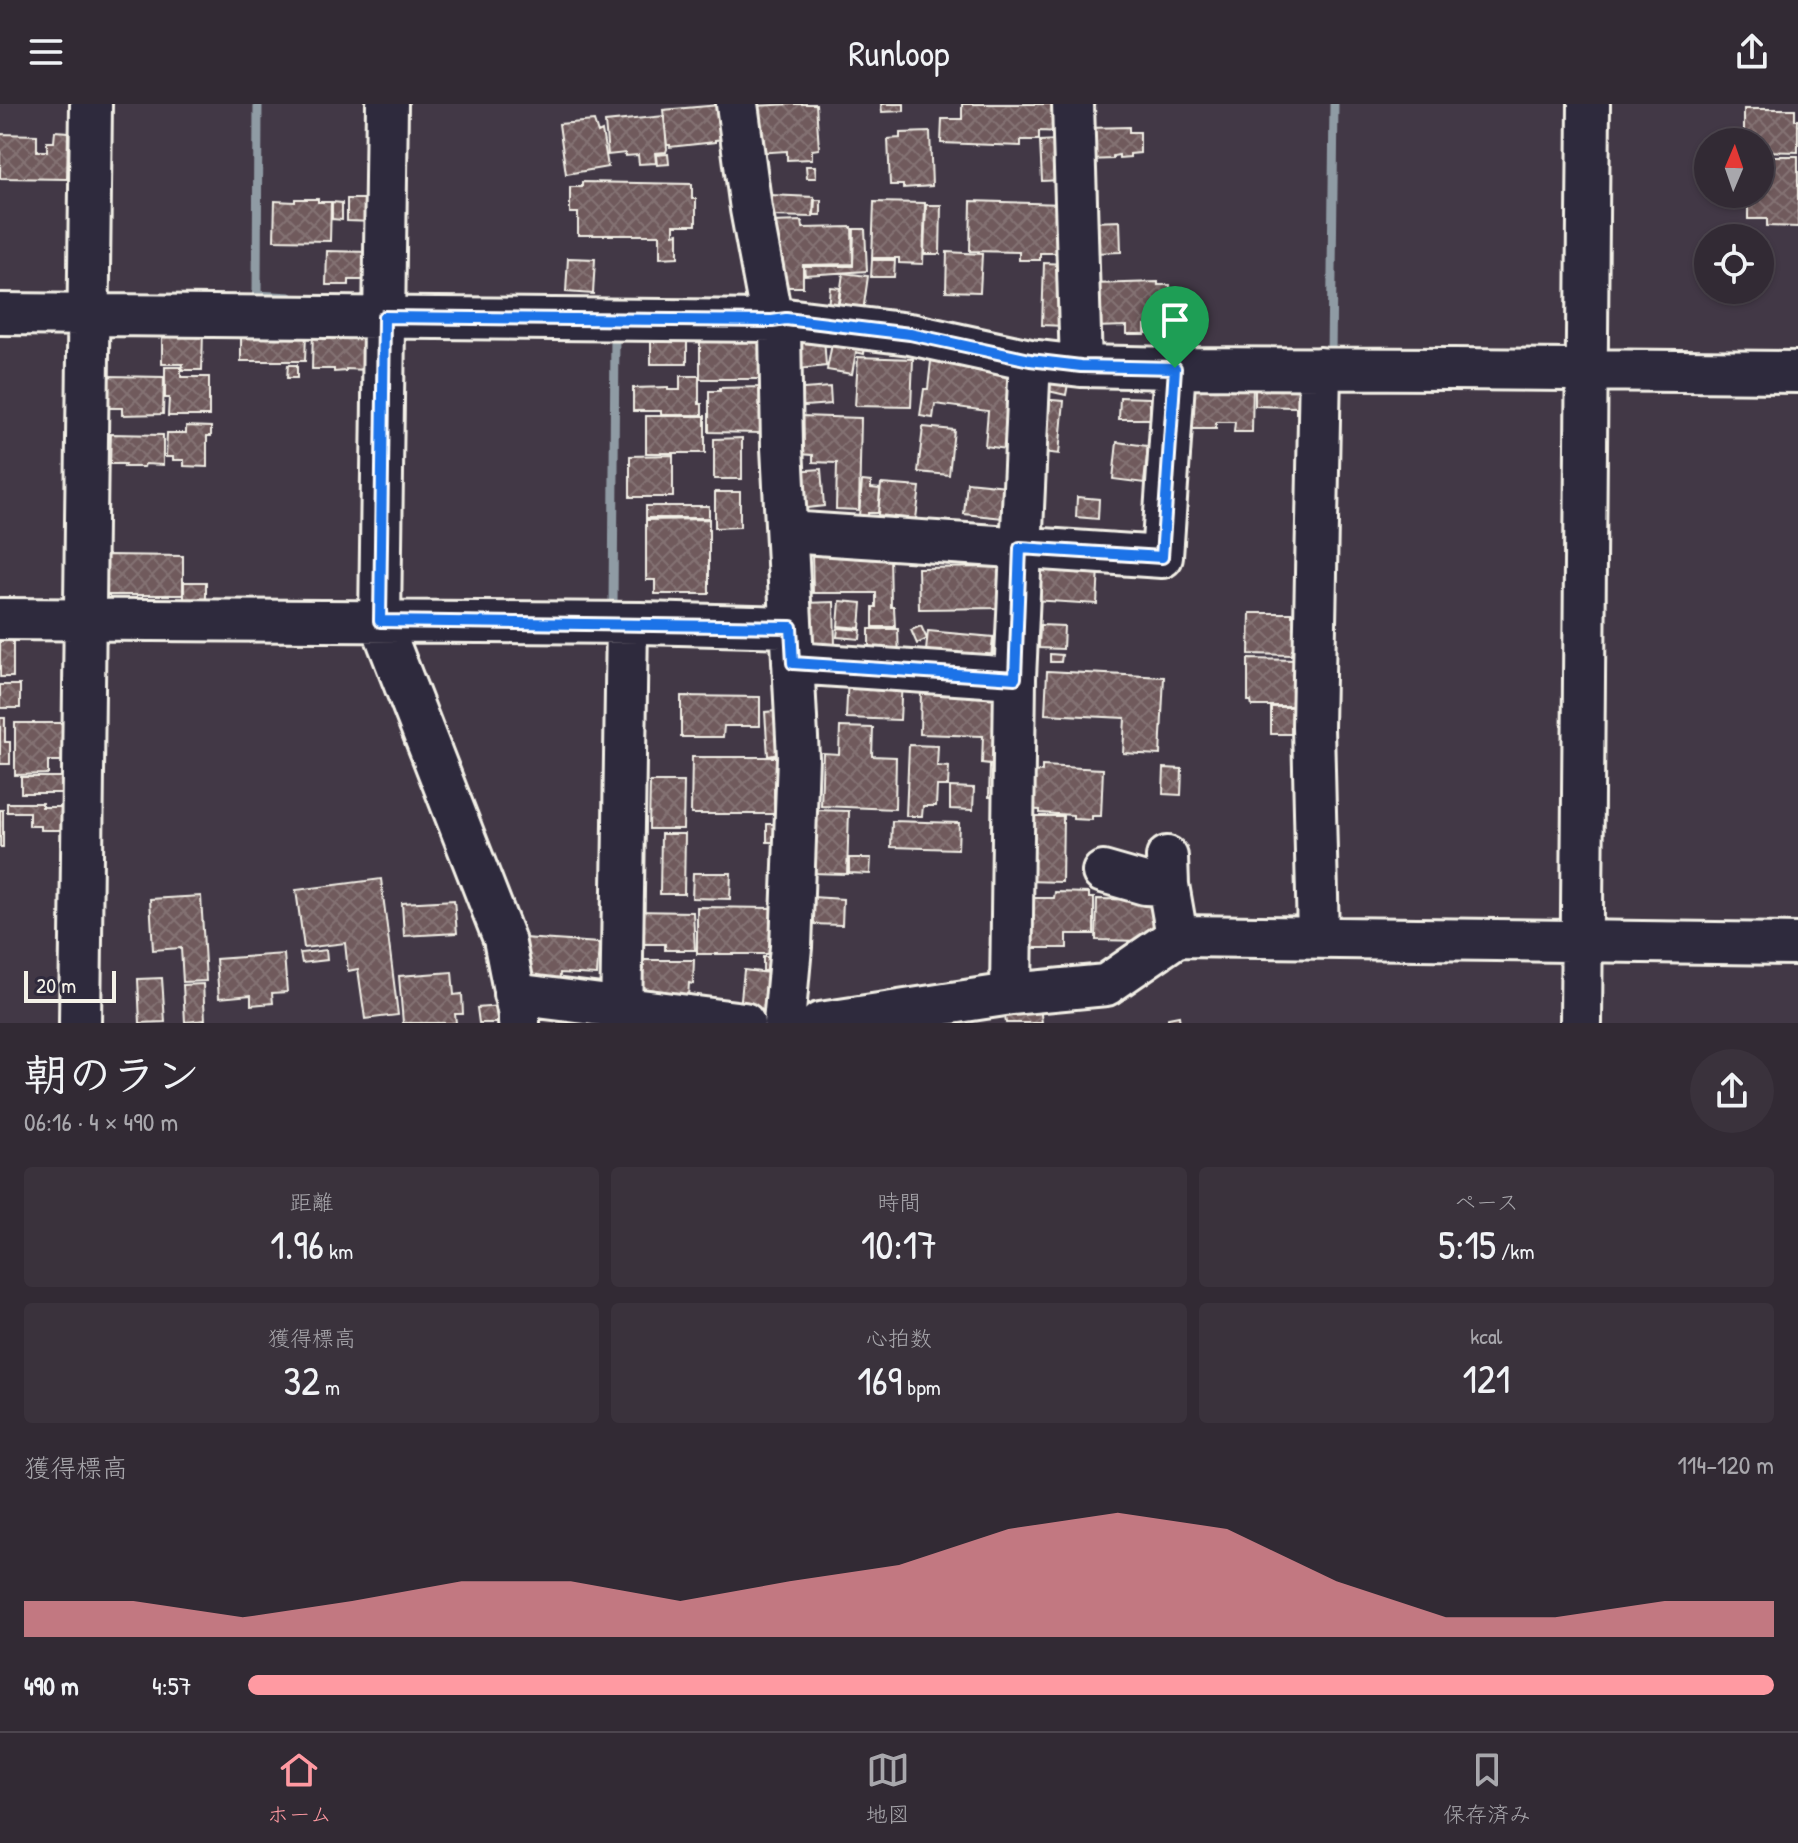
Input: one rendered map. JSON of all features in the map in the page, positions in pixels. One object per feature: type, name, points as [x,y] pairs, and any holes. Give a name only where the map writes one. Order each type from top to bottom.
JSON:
[{"type":"street","points":[[80,1023],[91,104]]},
{"type":"street","points":[[387,104],[380,621],[504,939],[516,1008],[744,1023]]},
{"type":"street","points":[[737,104],[751,209],[772,321],[780,328],[782,447],[798,757],[791,947],[784,1023]]},
{"type":"street","points":[[1073,104],[1081,366]]},
{"type":"street","points":[[1581,1023],[1589,104]]},
{"type":"street","points":[[0,314],[786,319],[910,334],[1030,360],[1081,366],[1798,372]]},
{"type":"street","points":[[1011,994],[1015,678],[1030,360]]},
{"type":"street","points":[[787,532],[1162,557],[1175,368]]},
{"type":"street","points":[[1318,937],[1313,727],[1320,368]]},
{"type":"street","points":[[0,619],[627,623],[1015,678]]},
{"type":"street","points":[[621,1015],[627,623]]},
{"type":"street","points":[[1103,872],[1145,884],[1168,871],[1177,936]]},
{"type":"street","points":[[820,1023],[1011,994],[1106,985],[1177,936],[1798,944]]},
{"type":"building","points":[[816,104],[819,149],[812,150],[812,159],[787,160],[787,151],[755,153],[755,106]]},
{"type":"building","points":[[881,104],[904,104],[904,111],[882,112]]},
{"type":"building","points":[[962,104],[1063,104],[1062,132],[1039,131],[1039,140],[1021,140],[1021,146],[941,143],[942,119],[962,119]]},
{"type":"building","points":[[719,105],[727,139],[667,145],[663,110]]},
{"type":"building","points":[[1744,109],[1795,109],[1798,152],[1774,151],[1774,128],[1744,128]]},
{"type":"building","points":[[664,116],[667,149],[666,152],[655,153],[656,163],[639,164],[638,155],[608,155],[605,122]]},
{"type":"building","points":[[594,121],[598,133],[602,131],[608,167],[566,174],[559,124]]},
{"type":"building","points":[[1129,127],[1129,132],[1140,132],[1140,153],[1130,154],[1130,157],[1119,158],[1119,155],[1113,156],[1113,159],[1087,160],[1086,128]]},
{"type":"building","points":[[55,131],[68,132],[67,179],[0,178],[0,134],[37,135],[37,151],[47,151],[47,142],[54,142]]},
{"type":"building","points":[[930,132],[932,186],[903,188],[903,185],[890,185],[888,139],[900,138],[900,133]]},
{"type":"building","points":[[1059,140],[1061,180],[1042,181],[1040,141]]},
{"type":"building","points":[[668,154],[669,164],[657,165],[656,155]]},
{"type":"building","points":[[1774,156],[1798,156],[1798,227],[1774,226],[1767,224],[1767,219],[1748,219],[1748,208],[1774,208]]},
{"type":"building","points":[[806,166],[815,166],[816,178],[807,178]]},
{"type":"building","points":[[582,182],[692,184],[692,199],[696,199],[696,225],[674,225],[674,234],[678,233],[678,257],[660,258],[660,235],[578,235],[578,213],[570,213],[570,187],[582,187]]},
{"type":"building","points":[[769,195],[814,197],[813,217],[768,216]]},
{"type":"building","points":[[295,199],[331,202],[330,241],[274,240],[275,201],[295,202]]},
{"type":"building","points":[[347,199],[374,199],[374,222],[347,221]]},
{"type":"building","points":[[815,200],[821,200],[821,215],[814,215]]},
{"type":"building","points":[[971,201],[1063,204],[1061,253],[1040,253],[1040,260],[1019,260],[1019,252],[970,251]]},
{"type":"building","points":[[332,202],[342,203],[342,220],[332,219]]},
{"type":"building","points":[[874,202],[925,203],[923,264],[899,263],[899,258],[872,258]]},
{"type":"building","points":[[926,205],[941,205],[940,254],[924,254]]},
{"type":"building","points":[[802,221],[803,228],[852,227],[853,264],[803,265],[803,287],[772,287],[770,222]]},
{"type":"building","points":[[1120,221],[1121,252],[1092,253],[1091,222]]},
{"type":"building","points":[[854,229],[865,229],[867,271],[805,275],[804,266],[853,266]]},
{"type":"building","points":[[327,251],[370,252],[369,280],[349,280],[349,285],[326,285]]},
{"type":"building","points":[[947,252],[982,254],[980,292],[946,291]]},
{"type":"building","points":[[568,258],[595,259],[593,294],[566,292]]},
{"type":"building","points":[[872,260],[895,260],[894,277],[871,277]]},
{"type":"building","points":[[1044,263],[1066,264],[1064,326],[1042,325]]},
{"type":"building","points":[[843,273],[868,276],[863,312],[838,309]]},
{"type":"building","points":[[1158,282],[1158,285],[1170,285],[1171,324],[1145,325],[1145,334],[1127,334],[1127,326],[1094,327],[1092,284]]},
{"type":"building","points":[[830,287],[840,288],[837,309],[828,308]]},
{"type":"building","points":[[1175,325],[1175,348],[1163,349],[1162,333],[1146,333],[1146,326]]},
{"type":"building","points":[[313,328],[368,329],[367,370],[334,372],[334,369],[312,369]]},
{"type":"building","points":[[162,330],[203,330],[202,370],[182,370],[183,364],[162,364]]},
{"type":"building","points":[[241,333],[306,334],[305,361],[241,361]]},
{"type":"building","points":[[834,333],[866,339],[864,354],[856,352],[852,374],[827,370]]},
{"type":"building","points":[[651,334],[687,334],[687,364],[651,364]]},
{"type":"building","points":[[765,337],[765,379],[700,379],[700,338]]},
{"type":"building","points":[[824,337],[826,366],[789,370],[799,339]]},
{"type":"building","points":[[858,357],[913,359],[911,407],[855,406]]},
{"type":"building","points":[[931,361],[1014,371],[1013,450],[985,446],[988,411],[935,404],[933,418],[920,416],[924,389],[928,389]]},
{"type":"building","points":[[288,365],[297,365],[297,378],[287,378]]},
{"type":"building","points":[[165,367],[181,367],[181,377],[209,377],[209,416],[168,416]]},
{"type":"building","points":[[1039,371],[1069,378],[1066,395],[1035,388]]},
{"type":"building","points":[[108,376],[164,377],[163,414],[122,415],[122,408],[107,408]]},
{"type":"building","points":[[680,376],[699,376],[702,415],[633,411],[633,388],[668,387],[668,390],[680,390]]},
{"type":"building","points":[[1193,377],[1253,381],[1252,432],[1234,432],[1235,422],[1216,422],[1216,429],[1193,429]]},
{"type":"building","points":[[1255,379],[1309,385],[1309,413],[1296,413],[1296,407],[1255,406]]},
{"type":"building","points":[[762,387],[762,433],[709,432],[709,391]]},
{"type":"building","points":[[830,387],[831,404],[792,407],[790,390]]},
{"type":"building","points":[[1120,397],[1150,398],[1150,419],[1119,419]]},
{"type":"building","points":[[1038,399],[1064,401],[1059,454],[1034,451]]},
{"type":"building","points":[[646,416],[705,416],[705,453],[646,453]]},
{"type":"building","points":[[801,416],[861,418],[859,510],[836,509],[837,463],[813,462],[813,455],[800,454]]},
{"type":"building","points":[[186,426],[211,427],[211,436],[207,436],[207,467],[184,466],[184,460],[166,457],[167,433],[186,433]]},
{"type":"building","points":[[923,427],[954,430],[949,475],[918,472]]},
{"type":"building","points":[[111,434],[163,435],[163,465],[124,467],[125,464],[110,464]]},
{"type":"building","points":[[742,438],[742,479],[714,479],[714,439]]},
{"type":"building","points":[[1117,442],[1148,446],[1144,483],[1113,479]]},
{"type":"building","points":[[673,455],[673,497],[630,497],[630,456]]},
{"type":"building","points":[[821,469],[824,506],[799,509],[795,471]]},
{"type":"building","points":[[862,481],[871,482],[871,488],[880,489],[878,513],[868,513],[868,517],[859,516]]},
{"type":"building","points":[[967,482],[1006,486],[1003,518],[964,514]]},
{"type":"building","points":[[881,484],[920,487],[916,519],[878,515]]},
{"type":"building","points":[[715,492],[740,492],[740,527],[715,528]]},
{"type":"building","points":[[1077,497],[1099,499],[1098,519],[1076,517]]},
{"type":"building","points":[[646,506],[709,506],[709,518],[646,518]]},
{"type":"building","points":[[709,519],[709,594],[655,594],[655,580],[646,580],[646,520]]},
{"type":"building","points":[[890,551],[891,607],[894,607],[895,627],[873,627],[876,593],[813,593],[812,552]]},
{"type":"building","points":[[107,555],[183,556],[183,595],[106,595]]},
{"type":"building","points":[[1035,564],[1099,568],[1097,604],[1033,600]]},
{"type":"building","points":[[1002,567],[1002,608],[919,609],[918,568]]},
{"type":"building","points":[[184,582],[206,582],[206,606],[184,605]]},
{"type":"building","points":[[840,601],[862,603],[860,628],[838,626]]},
{"type":"building","points":[[834,602],[835,646],[805,646],[804,603]]},
{"type":"building","points":[[1250,613],[1292,613],[1292,616],[1303,617],[1303,650],[1292,650],[1291,655],[1249,654]]},
{"type":"building","points":[[1040,625],[1064,626],[1063,649],[1039,648]]},
{"type":"building","points":[[921,626],[927,639],[917,644],[911,630]]},
{"type":"building","points":[[838,628],[861,630],[860,639],[837,637]]},
{"type":"building","points":[[869,629],[898,629],[899,660],[869,661]]},
{"type":"building","points":[[928,631],[993,637],[990,667],[925,661]]},
{"type":"building","points":[[0,632],[13,632],[13,677],[0,677]]},
{"type":"building","points":[[994,637],[1001,638],[999,668],[992,668]]},
{"type":"building","points":[[1050,654],[1062,655],[1061,662],[1050,662]]},
{"type":"building","points":[[1248,659],[1297,660],[1297,706],[1252,706],[1248,701]]},
{"type":"building","points":[[1047,671],[1164,677],[1160,755],[1123,753],[1125,718],[1045,714]]},
{"type":"building","points":[[848,676],[902,678],[900,720],[846,718]]},
{"type":"building","points":[[0,685],[20,685],[20,708],[0,708]]},
{"type":"building","points":[[921,688],[1002,690],[1001,797],[989,797],[990,764],[982,763],[983,736],[920,734]]},
{"type":"building","points":[[681,696],[760,697],[760,726],[724,726],[723,737],[681,737]]},
{"type":"building","points":[[1271,707],[1301,707],[1301,734],[1271,734]]},
{"type":"building","points":[[787,710],[784,789],[774,789],[774,814],[691,814],[692,757],[774,757],[768,756],[765,712]]},
{"type":"building","points":[[0,718],[5,718],[5,742],[10,742],[10,764],[0,764]]},
{"type":"building","points":[[15,723],[72,723],[72,761],[48,761],[48,774],[15,775]]},
{"type":"building","points":[[840,727],[873,728],[872,756],[896,757],[895,809],[821,806],[823,753],[839,754]]},
{"type":"building","points":[[909,745],[938,746],[937,766],[949,767],[948,786],[937,786],[936,806],[923,806],[922,816],[906,816]]},
{"type":"building","points":[[1042,766],[1103,769],[1101,816],[1092,816],[1092,820],[1073,819],[1073,815],[1024,809],[1026,771],[1042,772]]},
{"type":"building","points":[[1164,768],[1182,769],[1181,795],[1163,794]]},
{"type":"building","points":[[21,777],[62,777],[61,793],[21,793]]},
{"type":"building","points":[[650,782],[684,782],[683,829],[649,829]]},
{"type":"building","points":[[950,787],[974,788],[973,810],[950,809]]},
{"type":"building","points":[[7,803],[71,807],[71,830],[41,830],[41,826],[29,826],[29,812],[7,812]]},
{"type":"building","points":[[0,810],[3,810],[3,847],[0,847]]},
{"type":"building","points":[[812,810],[849,811],[847,874],[810,873]]},
{"type":"building","points":[[1026,816],[1063,816],[1062,882],[1025,881]]},
{"type":"building","points":[[892,821],[959,823],[958,849],[891,847]]},
{"type":"building","points":[[767,824],[783,824],[783,842],[767,842]]},
{"type":"building","points":[[661,834],[685,834],[684,894],[660,894]]},
{"type":"building","points":[[849,858],[871,858],[870,874],[849,873]]},
{"type":"building","points":[[693,873],[731,873],[730,899],[692,898]]},
{"type":"building","points":[[381,879],[398,1015],[365,1019],[358,969],[348,971],[345,943],[304,948],[296,890]]},
{"type":"building","points":[[1055,892],[1089,893],[1089,898],[1094,898],[1094,934],[1067,934],[1067,948],[1025,948],[1025,898],[1054,898]]},
{"type":"building","points":[[201,896],[206,981],[183,982],[181,948],[153,950],[150,899]]},
{"type":"building","points":[[812,897],[843,899],[842,925],[811,924]]},
{"type":"building","points":[[1097,899],[1162,900],[1161,934],[1145,941],[1096,940]]},
{"type":"building","points":[[454,900],[457,933],[404,936],[402,903]]},
{"type":"building","points":[[697,907],[775,908],[774,954],[697,954]]},
{"type":"building","points":[[632,911],[693,912],[695,950],[665,950],[665,944],[631,944]]},
{"type":"building","points":[[523,938],[599,943],[597,975],[560,973],[559,989],[520,978]]},
{"type":"building","points":[[326,950],[327,960],[302,963],[300,953]]},
{"type":"building","points":[[284,954],[287,992],[272,993],[273,1003],[251,1005],[251,995],[219,998],[216,959]]},
{"type":"building","points":[[763,957],[776,957],[776,971],[763,971]]},
{"type":"building","points":[[643,960],[694,960],[693,984],[689,983],[688,997],[643,1002]]},
{"type":"building","points":[[744,970],[778,974],[774,1012],[740,1009]]},
{"type":"building","points":[[452,972],[454,995],[462,994],[463,1014],[455,1014],[456,1023],[403,1023],[399,976]]},
{"type":"building","points":[[162,978],[165,1022],[140,1023],[138,979]]},
{"type":"building","points":[[203,984],[205,1020],[185,1022],[183,985]]},
{"type":"building","points":[[500,1006],[501,1023],[479,1023],[477,1008]]},
{"type":"building","points":[[1040,1006],[1042,1023],[1006,1023],[1004,1011]]},
{"type":"building","points":[[1179,1016],[1180,1023],[1168,1023],[1168,1018]]},
{"type":"waterway","points":[[258,104],[257,295],[290,297]]},
{"type":"waterway","points":[[1331,357],[1334,104]]},
{"type":"waterway","points":[[612,333],[615,333],[613,608]]},
{"type":"route","points":[[384,317],[786,319],[910,334],[1030,360],[1081,366],[1175,368],[1162,557],[1020,548],[1015,678],[793,663],[791,627],[380,621],[384,317]]}]
